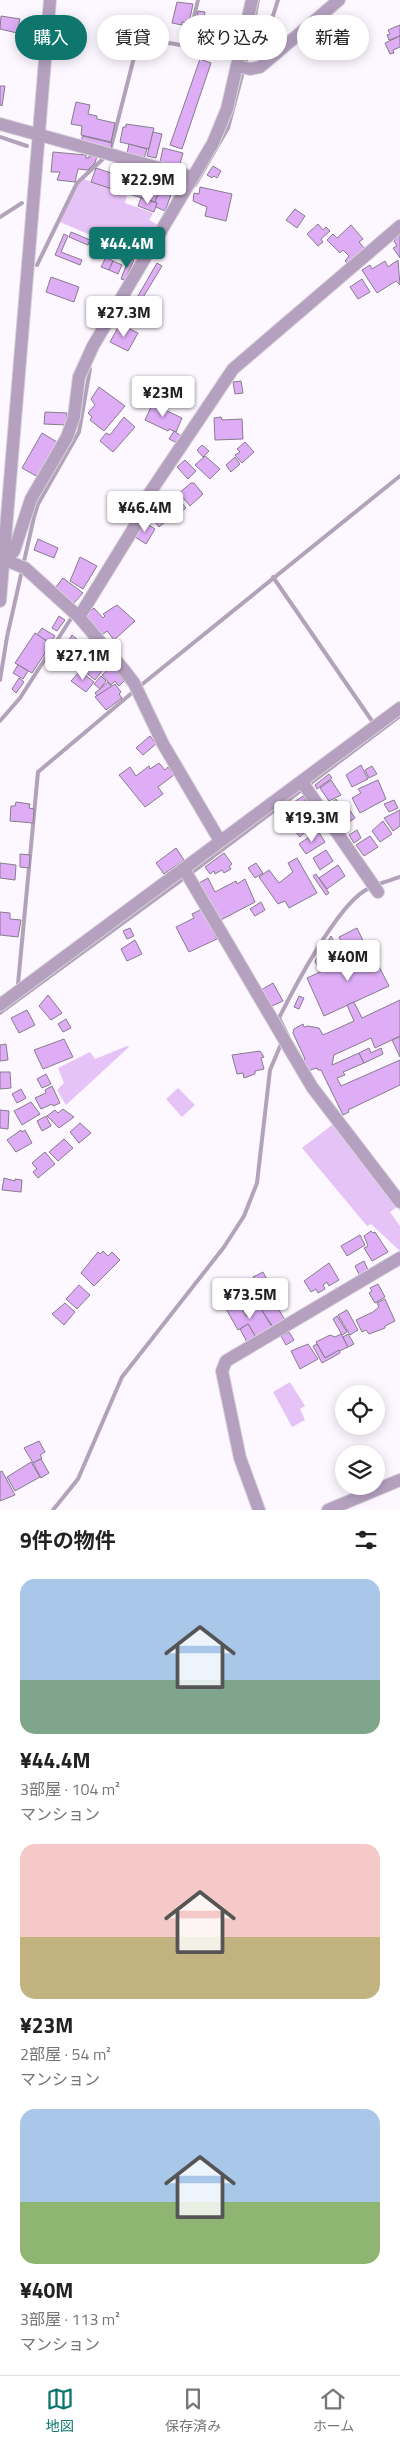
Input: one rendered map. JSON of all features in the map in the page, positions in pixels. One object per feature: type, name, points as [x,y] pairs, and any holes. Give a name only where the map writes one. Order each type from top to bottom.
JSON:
[{"type":"street","points":[[0,601],[5,560],[50,0]]},
{"type":"street","points":[[5,560],[14,551],[31,498],[67,437],[74,417],[79,377],[93,346],[224,120],[242,67],[252,0]]},
{"type":"street","points":[[242,67],[260,67],[339,0]]},
{"type":"street","points":[[0,124],[192,177]]},
{"type":"street","points":[[78,618],[140,518],[142,508],[233,369],[400,226]]},
{"type":"street","points":[[5,560],[21,566],[78,618],[134,683],[164,744],[220,842]]},
{"type":"street","points":[[0,1005],[187,873],[220,842],[305,785],[400,708]]},
{"type":"street","points":[[305,785],[376,888]]},
{"type":"street","points":[[187,873],[312,1087],[400,1202]]},
{"type":"street","points":[[259,1510],[240,1458],[222,1371],[223,1365],[226,1361],[400,1258]]},
{"type":"street","points":[[328,1510],[400,1480]]},
{"type":"shaded area","points":[[84,179],[127,195],[125,203],[153,213],[149,220],[160,226],[142,257],[60,222],[79,183]]},
{"type":"shaded area","points":[[127,1046],[129,1047],[66,1105],[57,1090],[64,1083],[58,1068],[90,1052],[95,1059]]},
{"type":"shaded area","points":[[178,1088],[195,1105],[182,1117],[166,1099]]},
{"type":"shaded area","points":[[336,1122],[400,1208],[400,1211],[397,1207],[390,1212],[400,1226],[400,1251],[371,1224],[367,1226],[302,1148]]},
{"type":"shaded area","points":[[290,1382],[305,1406],[300,1409],[305,1420],[292,1427],[273,1392]]},
{"type":"building","points":[[177,2],[193,4],[191,15],[179,15],[179,24],[172,23]]},
{"type":"building","points":[[198,11],[205,12],[204,15],[197,15]]},
{"type":"building","points":[[1,16],[15,18],[15,33],[0,29]]},
{"type":"building","points":[[400,25],[400,36],[389,40],[387,35],[390,34],[388,30]]},
{"type":"building","points":[[400,36],[400,47],[393,50],[394,53],[390,54],[385,43]]},
{"type":"building","points":[[200,60],[211,63],[182,149],[170,145]]},
{"type":"building","points":[[0,86],[5,86],[2,106],[0,105]]},
{"type":"building","points":[[76,102],[90,105],[88,114],[97,116],[97,119],[115,123],[111,142],[81,135],[82,126],[71,124]]},
{"type":"building","points":[[126,124],[154,128],[149,149],[120,142],[123,127],[126,127]]},
{"type":"building","points":[[153,132],[162,134],[156,158],[147,156]]},
{"type":"building","points":[[83,136],[112,143],[111,150],[80,142]]},
{"type":"building","points":[[129,144],[147,149],[143,162],[126,158]]},
{"type":"building","points":[[163,148],[183,153],[178,171],[159,167]]},
{"type":"building","points":[[53,152],[86,155],[86,158],[97,156],[95,163],[88,170],[78,169],[75,182],[57,180],[60,172],[51,172]]},
{"type":"building","points":[[213,166],[221,171],[217,178],[207,175]]},
{"type":"building","points":[[96,168],[117,175],[112,189],[91,182]]},
{"type":"building","points":[[135,176],[161,187],[155,202],[129,194]]},
{"type":"building","points":[[165,179],[172,181],[169,190],[160,186]]},
{"type":"building","points":[[161,187],[172,192],[165,211],[156,207],[157,203],[155,202]]},
{"type":"building","points":[[200,187],[232,194],[226,221],[205,216],[207,207],[193,201],[194,193],[199,194]]},
{"type":"building","points":[[141,198],[157,203],[154,212],[138,206]]},
{"type":"building","points":[[295,209],[305,216],[297,228],[286,220]]},
{"type":"building","points":[[318,224],[323,230],[326,227],[330,231],[321,239],[323,242],[318,246],[307,234]]},
{"type":"building","points":[[351,225],[363,239],[359,242],[365,249],[349,265],[345,261],[349,256],[343,250],[340,253],[327,240],[333,234],[337,238]]},
{"type":"building","points":[[71,232],[90,240],[88,245],[69,237]]},
{"type":"building","points":[[400,233],[400,258],[393,248],[397,246],[394,241]]},
{"type":"building","points":[[64,234],[68,236],[61,252],[82,260],[80,265],[55,255]]},
{"type":"building","points":[[111,245],[131,254],[129,258],[109,250]]},
{"type":"building","points":[[106,257],[113,261],[109,270],[101,267]]},
{"type":"building","points":[[129,258],[134,260],[125,280],[121,279]]},
{"type":"building","points":[[398,260],[400,285],[396,281],[377,293],[362,270],[370,265],[372,269],[385,261],[388,267]]},
{"type":"building","points":[[113,261],[122,265],[118,274],[109,270]]},
{"type":"building","points":[[157,263],[162,266],[139,304],[135,301]]},
{"type":"building","points":[[51,277],[79,287],[74,302],[46,292]]},
{"type":"building","points":[[362,279],[370,292],[358,299],[350,287]]},
{"type":"building","points":[[120,324],[138,333],[128,351],[110,342]]},
{"type":"building","points":[[241,381],[243,393],[235,394],[233,382]]},
{"type":"building","points":[[99,387],[125,406],[104,431],[90,420],[92,417],[88,413],[95,405],[91,399]]},
{"type":"building","points":[[153,403],[166,407],[165,410],[182,418],[176,432],[169,429],[168,431],[145,420]]},
{"type":"building","points":[[45,412],[67,413],[67,425],[44,424]]},
{"type":"building","points":[[124,417],[135,427],[113,452],[100,441],[106,433],[110,435]]},
{"type":"building","points":[[221,417],[222,420],[242,419],[243,439],[215,440],[214,418]]},
{"type":"building","points":[[174,431],[181,436],[177,443],[169,439]]},
{"type":"building","points":[[42,433],[57,442],[38,477],[22,468]]},
{"type":"building","points":[[245,442],[254,452],[242,463],[235,455],[240,452],[237,449]]},
{"type":"building","points":[[202,445],[209,451],[203,457],[197,450]]},
{"type":"building","points":[[205,456],[220,469],[210,479],[195,465]]},
{"type":"building","points":[[235,457],[240,464],[231,472],[226,465]]},
{"type":"building","points":[[185,460],[196,471],[188,479],[177,467]]},
{"type":"building","points":[[191,483],[194,483],[203,494],[190,506],[179,493]]},
{"type":"building","points":[[178,498],[186,508],[172,519],[164,509]]},
{"type":"building","points":[[162,509],[170,518],[159,527],[151,517]]},
{"type":"building","points":[[144,522],[155,529],[146,544],[135,537]]},
{"type":"building","points":[[38,539],[58,548],[54,558],[34,550]]},
{"type":"building","points":[[80,557],[97,566],[83,589],[70,581]]},
{"type":"building","points":[[63,578],[83,593],[73,604],[55,588]]},
{"type":"building","points":[[117,605],[135,621],[114,640],[107,631],[102,635],[85,616],[94,608],[103,618],[105,616],[103,614]]},
{"type":"building","points":[[59,616],[65,620],[57,631],[52,628]]},
{"type":"building","points":[[42,628],[55,636],[50,643],[37,635]]},
{"type":"building","points":[[35,633],[51,644],[32,673],[15,663]]},
{"type":"building","points":[[72,635],[106,666],[95,680],[62,652]]},
{"type":"building","points":[[18,665],[28,671],[23,679],[13,673]]},
{"type":"building","points":[[112,666],[124,681],[119,686],[115,681],[111,685],[102,675]]},
{"type":"building","points":[[80,671],[94,682],[86,692],[71,681]]},
{"type":"building","points":[[101,676],[106,681],[100,689],[94,684]]},
{"type":"building","points":[[19,678],[24,682],[16,693],[12,689]]},
{"type":"building","points":[[108,682],[112,687],[97,696],[95,693]]},
{"type":"building","points":[[115,684],[121,692],[119,694],[122,698],[106,710],[95,697]]},
{"type":"building","points":[[150,736],[156,744],[143,755],[136,748]]},
{"type":"building","points":[[159,763],[165,770],[168,767],[174,775],[158,787],[163,794],[145,807],[119,775],[130,767],[136,776],[149,766],[150,769]]},
{"type":"building","points":[[361,765],[368,779],[352,787],[346,775]]},
{"type":"building","points":[[372,766],[377,774],[369,778],[365,770]]},
{"type":"building","points":[[329,774],[332,778],[317,789],[315,785]]},
{"type":"building","points":[[331,780],[341,795],[329,801],[320,788]]},
{"type":"building","points":[[378,780],[386,799],[360,813],[352,798],[361,793],[358,789]]},
{"type":"building","points":[[303,796],[306,800],[297,807],[294,802]]},
{"type":"building","points":[[336,799],[342,807],[335,812],[329,805]]},
{"type":"building","points":[[394,800],[398,808],[389,812],[384,804]]},
{"type":"building","points":[[16,802],[30,804],[29,808],[34,809],[33,823],[10,821],[11,806],[15,806]]},
{"type":"building","points":[[347,806],[355,818],[342,827],[333,815]]},
{"type":"building","points":[[308,808],[317,821],[300,837],[287,822]]},
{"type":"building","points":[[400,810],[400,826],[393,831],[384,818]]},
{"type":"building","points":[[383,821],[392,834],[380,842],[372,831]]},
{"type":"building","points":[[357,830],[361,838],[354,843],[349,835]]},
{"type":"building","points":[[318,831],[325,842],[306,854],[299,844]]},
{"type":"building","points":[[370,836],[378,847],[364,856],[356,845]]},
{"type":"building","points":[[176,848],[184,860],[164,874],[156,863]]},
{"type":"building","points":[[326,850],[333,861],[320,870],[313,858]]},
{"type":"building","points":[[224,853],[232,864],[229,866],[231,869],[224,873],[222,870],[215,874],[214,871],[210,874],[205,867]]},
{"type":"building","points":[[20,854],[30,855],[29,868],[20,867]]},
{"type":"building","points":[[297,858],[317,893],[289,908],[285,901],[278,904],[259,877],[269,870],[279,883],[293,872],[288,863]]},
{"type":"building","points":[[0,863],[16,865],[15,880],[0,878]]},
{"type":"building","points":[[256,863],[263,873],[255,878],[248,868]]},
{"type":"building","points":[[338,865],[345,876],[327,889],[319,878]]},
{"type":"building","points":[[316,874],[329,893],[326,895],[313,876]]},
{"type":"building","points":[[208,878],[215,892],[236,881],[237,884],[245,879],[255,902],[219,921],[199,883]]},
{"type":"building","points":[[261,902],[265,910],[255,916],[250,909]]},
{"type":"building","points":[[202,909],[217,939],[189,952],[176,927],[194,918],[192,914]]},
{"type":"building","points":[[0,912],[10,913],[10,919],[21,920],[18,937],[0,935]]},
{"type":"building","points":[[130,928],[134,936],[127,939],[123,931]]},
{"type":"building","points":[[357,928],[366,947],[348,955],[339,937]]},
{"type":"building","points":[[331,936],[338,949],[324,957],[328,965],[319,970],[315,961]]},
{"type":"building","points":[[135,940],[142,954],[127,961],[121,949]]},
{"type":"building","points":[[370,949],[389,986],[324,1016],[307,978]]},
{"type":"building","points":[[273,983],[283,1001],[270,1007],[261,990]]},
{"type":"building","points":[[48,995],[62,1013],[51,1020],[39,1006]]},
{"type":"building","points":[[299,996],[304,998],[299,1009],[294,1007]]},
{"type":"building","points":[[400,1000],[400,1036],[375,1048],[371,1038],[334,1055],[332,1065],[359,1053],[364,1063],[343,1072],[345,1075],[337,1078],[341,1086],[400,1060],[400,1085],[348,1110],[349,1112],[343,1115],[321,1070],[317,1068],[307,1071],[302,1062],[305,1059],[293,1033],[294,1029],[303,1024],[304,1027],[319,1028],[323,1035],[354,1021],[347,1005],[354,1002],[362,1018]]},
{"type":"building","points":[[27,1010],[35,1025],[19,1033],[11,1018]]},
{"type":"building","points":[[66,1019],[71,1028],[63,1032],[58,1024]]},
{"type":"building","points":[[400,1038],[400,1057],[392,1040]]},
{"type":"building","points":[[64,1039],[73,1057],[43,1069],[34,1050]]},
{"type":"building","points":[[6,1044],[8,1060],[0,1061],[0,1045]]},
{"type":"building","points":[[369,1048],[371,1053],[381,1048],[383,1054],[364,1063],[359,1053]]},
{"type":"building","points":[[260,1051],[264,1057],[261,1058],[264,1069],[255,1071],[255,1074],[244,1078],[243,1073],[237,1074],[232,1055]]},
{"type":"building","points":[[0,1072],[10,1072],[11,1088],[0,1089]]},
{"type":"building","points":[[46,1074],[51,1084],[42,1088],[37,1079]]},
{"type":"building","points":[[52,1086],[60,1103],[41,1109],[35,1098],[46,1093],[45,1090]]},
{"type":"building","points":[[21,1089],[26,1098],[17,1103],[12,1094]]},
{"type":"building","points":[[31,1102],[40,1114],[22,1125],[14,1111]]},
{"type":"building","points":[[63,1109],[74,1117],[59,1128],[47,1116],[55,1110],[58,1113]]},
{"type":"building","points":[[0,1110],[9,1111],[8,1129],[0,1128]]},
{"type":"building","points":[[46,1116],[51,1126],[42,1131],[37,1121]]},
{"type":"building","points":[[80,1123],[91,1133],[79,1143],[70,1132]]},
{"type":"building","points":[[21,1130],[22,1132],[25,1130],[32,1143],[16,1152],[7,1140]]},
{"type":"building","points":[[64,1139],[73,1148],[58,1161],[49,1152]]},
{"type":"building","points":[[45,1152],[55,1164],[38,1178],[33,1172],[37,1169],[32,1163]]},
{"type":"building","points":[[4,1178],[15,1181],[15,1179],[22,1180],[21,1192],[2,1190]]},
{"type":"building","points":[[371,1231],[375,1232],[388,1252],[372,1261],[364,1248],[368,1246],[364,1236]]},
{"type":"building","points":[[360,1235],[365,1245],[347,1256],[341,1246]]},
{"type":"building","points":[[103,1251],[108,1256],[112,1252],[120,1260],[94,1286],[81,1273],[98,1252],[100,1254]]},
{"type":"building","points":[[364,1261],[369,1272],[360,1276],[355,1266]]},
{"type":"building","points":[[329,1263],[339,1280],[329,1286],[327,1282],[323,1285],[325,1289],[318,1293],[316,1289],[311,1292],[304,1281]]},
{"type":"building","points":[[263,1272],[271,1287],[260,1293],[253,1277]]},
{"type":"building","points":[[378,1284],[385,1297],[375,1303],[369,1293],[372,1291],[370,1288]]},
{"type":"building","points":[[79,1285],[90,1295],[77,1309],[66,1299]]},
{"type":"building","points":[[272,1298],[285,1320],[273,1327],[259,1306]]},
{"type":"building","points":[[385,1299],[395,1321],[385,1326],[385,1328],[369,1334],[366,1330],[362,1332],[356,1320],[373,1312],[379,1307],[377,1303]]},
{"type":"building","points":[[238,1302],[246,1316],[260,1307],[273,1329],[257,1339],[248,1324],[238,1330],[226,1309]]},
{"type":"building","points":[[65,1303],[75,1312],[64,1325],[52,1314]]},
{"type":"building","points":[[347,1310],[358,1330],[350,1335],[338,1315]]},
{"type":"building","points":[[337,1316],[347,1332],[342,1335],[333,1319]]},
{"type":"building","points":[[248,1324],[257,1339],[248,1344],[240,1329]]},
{"type":"building","points":[[289,1332],[294,1340],[286,1345],[281,1336]]},
{"type":"building","points":[[341,1334],[348,1347],[325,1358],[316,1342],[330,1335],[335,1337]]},
{"type":"building","points":[[348,1334],[354,1344],[348,1347],[343,1337]]},
{"type":"building","points":[[308,1344],[318,1359],[300,1369],[291,1351]]},
{"type":"building","points":[[317,1344],[325,1358],[339,1350],[340,1353],[322,1363],[313,1346]]},
{"type":"building","points":[[39,1441],[45,1452],[40,1455],[42,1458],[33,1463],[24,1448]]},
{"type":"building","points":[[41,1459],[49,1473],[41,1478],[33,1463]]},
{"type":"building","points":[[31,1462],[40,1477],[15,1491],[7,1477]]},
{"type":"building","points":[[2,1471],[15,1495],[0,1501],[0,1472]]},
{"type":"waterway","points":[[110,151],[139,38],[187,46],[198,0]]},
{"type":"waterway","points":[[195,185],[228,128],[248,53],[258,0]]},
{"type":"waterway","points":[[273,15],[278,0]]},
{"type":"waterway","points":[[0,137],[27,146]]},
{"type":"waterway","points":[[37,265],[77,183],[104,158]]},
{"type":"waterway","points":[[0,217],[22,203]]},
{"type":"waterway","points":[[0,680],[7,637],[34,517],[38,504],[79,432],[90,369]]},
{"type":"waterway","points":[[140,686],[400,476]]},
{"type":"waterway","points":[[273,577],[372,721]]},
{"type":"waterway","points":[[0,721],[20,698],[72,617]]},
{"type":"waterway","points":[[18,984],[38,772],[133,692]]},
{"type":"waterway","points":[[0,1013],[194,871],[400,716]]},
{"type":"waterway","points":[[288,1036],[279,1018],[305,969],[329,931],[341,914],[364,891],[400,877]]},
{"type":"waterway","points":[[53,1510],[78,1479],[122,1377],[224,1247],[244,1216],[257,1183],[270,1070],[281,1044]]}]
